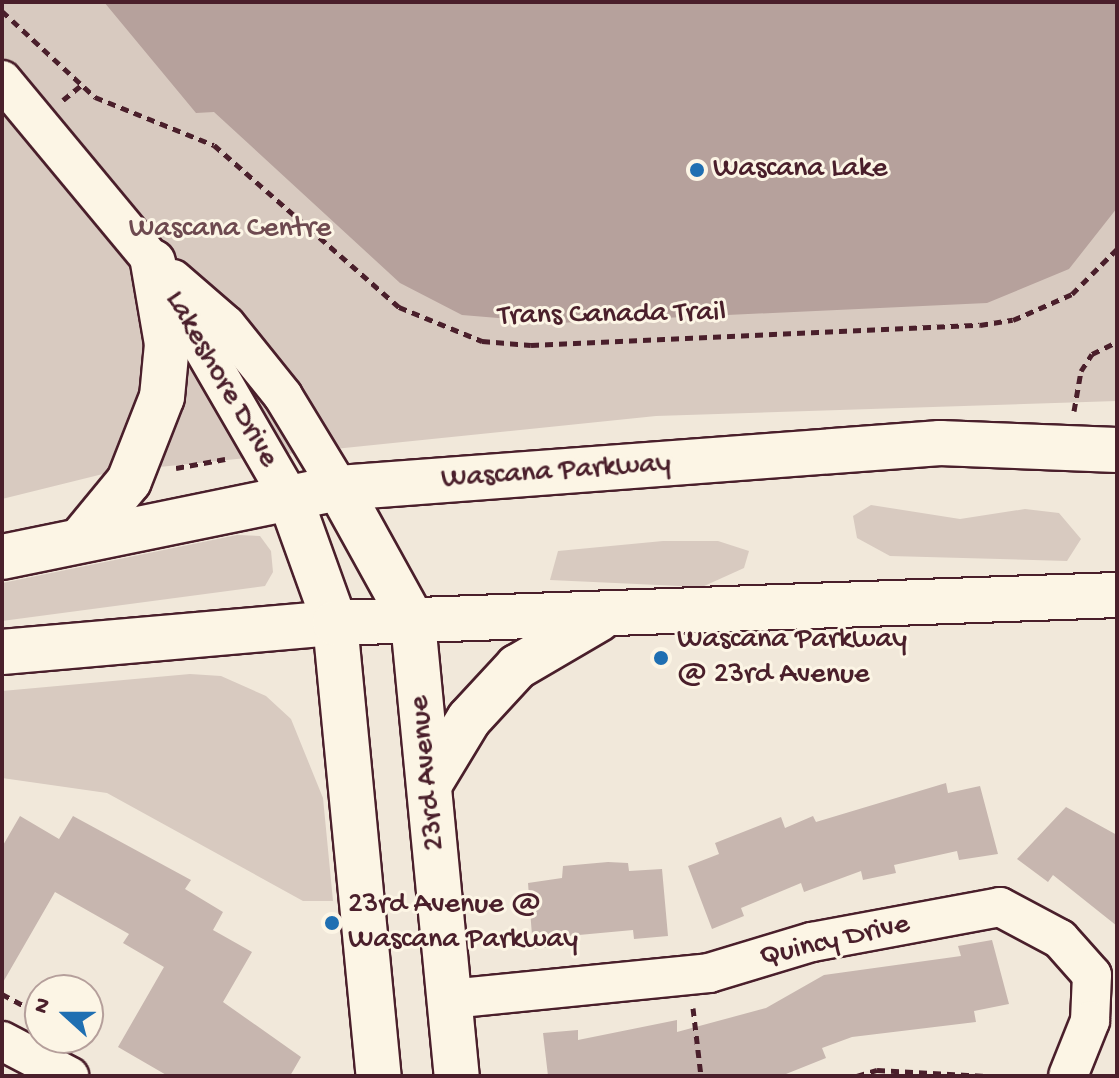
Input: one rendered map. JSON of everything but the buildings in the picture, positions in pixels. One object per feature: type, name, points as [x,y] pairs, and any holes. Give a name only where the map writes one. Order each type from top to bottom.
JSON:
[{"type":"main road","points":[[83,537],[129,481],[162,397],[167,344],[153,262]]},
{"type":"main road","name":"Wascana Parkway","points":[[2,557],[83,537],[339,488],[940,443],[1117,450]]},
{"type":"main road","name":"23rd Avenue","points":[[339,488],[413,622],[432,780],[457,1076]]},
{"type":"main road","points":[[290,498],[335,623],[379,1076]]},
{"type":"main road","points":[[2,652],[335,623],[1117,595]]},
{"type":"main road","points":[[432,780],[469,719],[517,667],[605,615]]},
{"type":"street","name":"Lakeshore Drive","points":[[2,80],[153,262],[226,325],[283,396],[339,488]]},
{"type":"street","name":"Lakeshore Drive","points":[[153,262],[290,498]]},
{"type":"street","name":"Quincy Drive","points":[[450,999],[690,975],[812,942],[1000,907],[1060,939],[1092,975],[1090,1021],[1068,1076]]},
{"type":"street","points":[[2,1041],[69,1076]]},
{"type":"path","name":"Trans Canada Trail","points":[[2,11],[95,97],[214,145],[376,291],[424,321],[482,341],[531,345],[1002,322],[1072,294],[1117,249]]},
{"type":"path","points":[[1072,448],[1081,371],[1092,354],[1117,342]]},
{"type":"path","points":[[171,469],[238,457]]},
{"type":"path","points":[[690,975],[701,1076]]},
{"type":"path","points":[[2,994],[24,1005]]},
{"type":"path","points":[[857,1076],[877,1070],[986,1076]]},
{"type":"green space","name":"Wascana Centre","points":[[2,2],[1117,2],[1117,401],[656,416],[111,472],[2,499]]},
{"type":"green space","points":[[871,505],[960,519],[1025,509],[1059,513],[1081,539],[1067,561],[890,556],[857,538],[853,516]]},
{"type":"green space","points":[[237,535],[260,536],[271,551],[273,572],[265,586],[2,621],[2,583]]},
{"type":"green space","points":[[663,541],[718,541],[749,551],[744,568],[702,587],[550,580],[558,551]]},
{"type":"green space","points":[[190,674],[221,676],[266,696],[291,719],[323,798],[333,901],[303,901],[107,793],[2,778],[2,691]]},
{"type":"shaded area","name":"Wascana Lake","points":[[104,2],[1117,2],[1117,208],[1069,269],[987,303],[557,323],[462,315],[400,283],[214,112],[196,113]]},
{"type":"place","name":"Wascana Lake","points":[[697,170]]},
{"type":"place","name":"Wascana Parkway @ 23rd Avenue","points":[[661,658]]},
{"type":"place","name":"23rd Avenue @ Wascana Parkway","points":[[332,923]]}]
